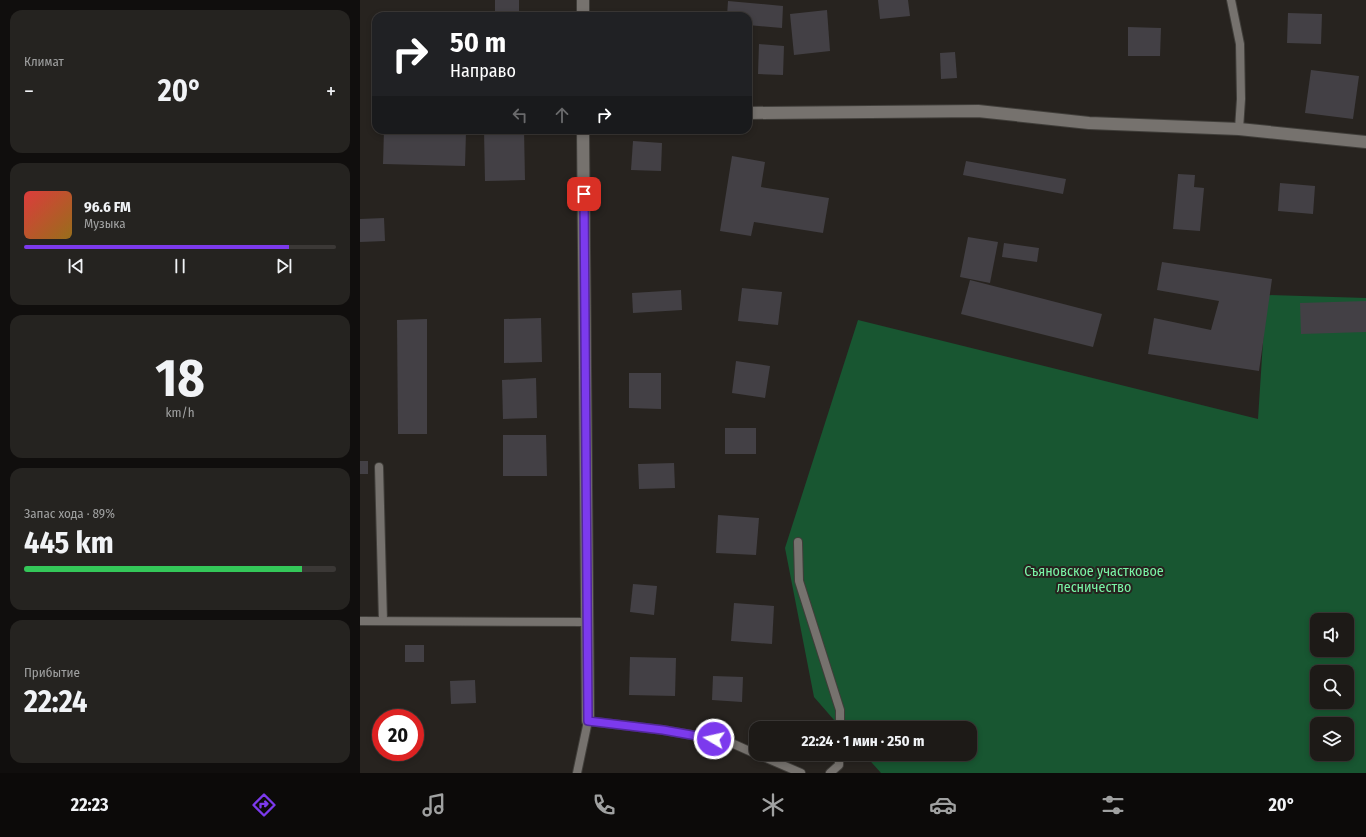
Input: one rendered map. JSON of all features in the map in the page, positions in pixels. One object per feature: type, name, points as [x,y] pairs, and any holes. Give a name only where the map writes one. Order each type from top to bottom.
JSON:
[{"type":"street","points":[[583,0],[583,12]]},
{"type":"street","points":[[752,113],[978,111],[1089,123],[1239,129],[1366,142]]},
{"type":"street","points":[[583,134],[588,721]]},
{"type":"lane","points":[[1231,0],[1240,44],[1241,100],[1239,129]]},
{"type":"lane","points":[[379,468],[383,621]]},
{"type":"lane","points":[[798,542],[799,581],[840,710],[840,721]]},
{"type":"lane","points":[[360,621],[587,622]]},
{"type":"lane","points":[[577,773],[588,721],[663,730],[727,741],[749,751]]},
{"type":"lane","points":[[773,761],[801,773]]},
{"type":"lane","points":[[830,773],[839,765],[839,761]]},
{"type":"green space","name":"Съяновское участковое лесничество","points":[[1266,295],[1366,298],[1366,773],[881,773],[870,761],[977,761],[977,721],[835,721],[814,697],[785,548],[858,320],[1258,419]]},
{"type":"building","points":[[495,0],[519,0],[519,12],[495,12]]},
{"type":"building","points":[[878,0],[908,0],[910,16],[880,19]]},
{"type":"building","points":[[728,1],[783,6],[782,28],[752,25],[752,12],[727,12]]},
{"type":"building","points":[[827,10],[830,51],[794,55],[790,14]]},
{"type":"building","points":[[1288,13],[1322,14],[1321,44],[1287,43]]},
{"type":"building","points":[[1128,27],[1161,28],[1160,56],[1128,56]]},
{"type":"building","points":[[759,44],[784,46],[783,75],[758,74]]},
{"type":"building","points":[[955,52],[957,78],[941,79],[940,53]]},
{"type":"building","points":[[1311,70],[1359,76],[1353,119],[1305,113]]},
{"type":"building","points":[[384,134],[466,134],[465,166],[383,164]]},
{"type":"building","points":[[484,134],[524,134],[525,180],[485,181]]},
{"type":"building","points":[[633,141],[662,143],[661,171],[631,170]]},
{"type":"building","points":[[732,156],[765,162],[761,187],[829,198],[823,233],[754,222],[751,236],[720,231]]},
{"type":"building","points":[[966,161],[1066,179],[1063,194],[963,175]]},
{"type":"building","points":[[1178,174],[1195,175],[1194,187],[1204,188],[1200,231],[1173,229]]},
{"type":"building","points":[[1280,183],[1315,186],[1313,214],[1278,211]]},
{"type":"building","points":[[384,218],[385,241],[360,242],[360,219]]},
{"type":"building","points":[[968,237],[998,242],[990,283],[960,277]]},
{"type":"building","points":[[1004,243],[1039,248],[1037,262],[1002,257]]},
{"type":"building","points":[[1162,262],[1272,279],[1259,371],[1148,354],[1154,318],[1211,330],[1219,301],[1157,290]]},
{"type":"building","points":[[970,280],[1102,314],[1093,347],[961,314]]},
{"type":"building","points":[[742,288],[782,292],[778,325],[738,321]]},
{"type":"building","points":[[681,290],[682,310],[633,313],[632,293]]},
{"type":"building","points":[[1366,301],[1366,332],[1301,334],[1300,303]]},
{"type":"building","points":[[541,318],[542,362],[504,363],[504,319]]},
{"type":"building","points":[[427,319],[427,434],[398,434],[397,320]]},
{"type":"building","points":[[736,361],[770,366],[765,398],[732,393]]},
{"type":"building","points":[[629,373],[661,373],[661,409],[629,408]]},
{"type":"building","points":[[536,378],[537,418],[503,419],[502,380]]},
{"type":"building","points":[[725,428],[756,428],[756,454],[725,454]]},
{"type":"building","points":[[503,435],[546,435],[547,476],[503,476]]},
{"type":"building","points":[[360,461],[368,461],[368,474],[360,474]]},
{"type":"building","points":[[674,463],[675,488],[639,489],[638,464]]},
{"type":"building","points":[[718,515],[759,518],[756,555],[716,553]]},
{"type":"building","points":[[633,584],[657,586],[654,615],[630,612]]},
{"type":"building","points":[[734,603],[774,606],[772,644],[731,641]]},
{"type":"building","points":[[405,645],[424,645],[424,662],[405,662]]},
{"type":"building","points":[[630,657],[676,658],[675,696],[629,695]]},
{"type":"building","points":[[713,676],[743,677],[742,702],[712,700]]},
{"type":"building","points":[[475,680],[476,703],[451,704],[450,681]]},
{"type":"route","points":[[584,194],[588,721],[663,730],[714,739]]}]
